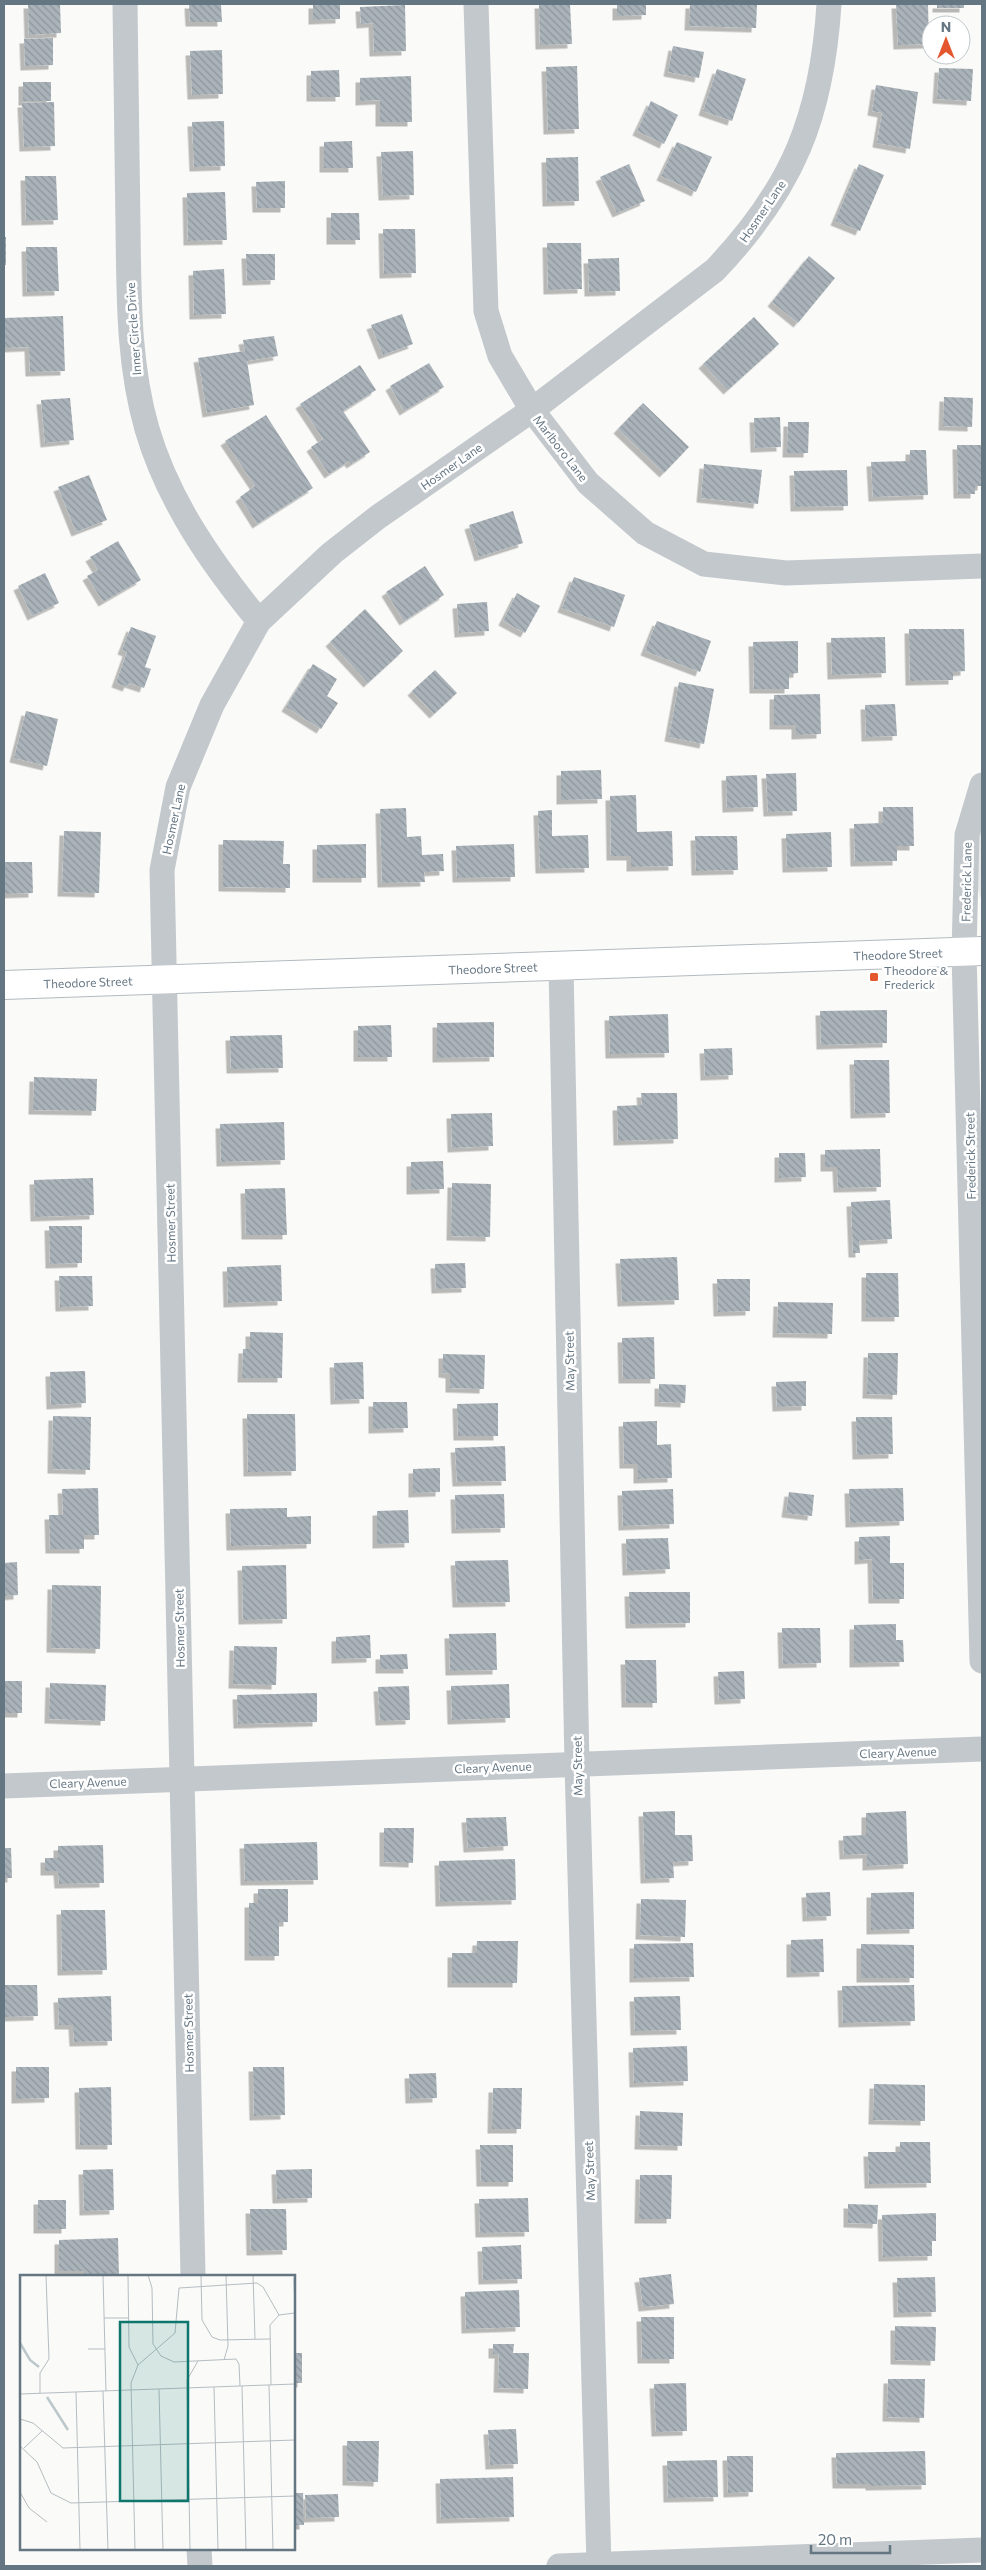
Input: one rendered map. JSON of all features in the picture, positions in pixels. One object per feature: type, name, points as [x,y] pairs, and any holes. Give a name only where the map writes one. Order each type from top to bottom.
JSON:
[{"type":"main road","name":"Theodore Street","points":[[4,985],[973,951]]},
{"type":"street","name":"Inner Circle Drive","points":[[125,4],[130,326],[139,399],[148,432],[167,481],[191,526],[229,585],[259,621]]},
{"type":"street","name":"Marlboro Lane","points":[[476,4],[486,311],[500,356],[532,410],[595,489],[644,533],[704,564],[786,573],[982,566]]},
{"type":"street","name":"Hosmer Lane","points":[[164,979],[162,870],[178,787],[212,705],[259,621],[332,553],[386,511],[532,410],[715,270],[740,244],[760,218],[780,186],[808,127],[826,51],[829,4]]},
{"type":"street","name":"Frederick Lane","points":[[973,951],[967,835],[982,785]]},
{"type":"street","name":"Frederick Street","points":[[973,951],[982,1661]]},
{"type":"street","name":"May Street","points":[[560,966],[577,1764],[599,2566]]},
{"type":"street","name":"Hosmer Street","points":[[164,979],[193,2275]]},
{"type":"street","name":"Cleary Avenue","points":[[4,1786],[982,1749]]},
{"type":"street","points":[[199,2550],[200,2566]]},
{"type":"street","points":[[559,2566],[599,2566],[982,2550]]},
{"type":"shaded area","points":[[982,815],[982,902],[974,878]]},
{"type":"building","points":[[28,4],[60,4],[61,33],[29,35]]},
{"type":"building","points":[[189,4],[221,4],[222,22],[190,22]]},
{"type":"building","points":[[313,4],[340,4],[340,19],[313,20]]},
{"type":"building","points":[[539,4],[570,4],[572,44],[540,45]]},
{"type":"building","points":[[617,4],[646,4],[646,15],[617,16]]},
{"type":"building","points":[[690,4],[757,4],[756,28],[689,26]]},
{"type":"building","points":[[896,4],[928,4],[928,15],[921,15],[921,44],[898,45]]},
{"type":"building","points":[[937,4],[964,4],[964,8],[937,8]]},
{"type":"building","points":[[405,5],[406,51],[374,52],[373,23],[361,24],[360,7]]},
{"type":"building","points":[[53,38],[53,65],[25,66],[24,39]]},
{"type":"building","points":[[673,46],[704,52],[699,78],[668,72]]},
{"type":"building","points":[[222,50],[223,94],[192,95],[190,51]]},
{"type":"building","points":[[577,66],[579,129],[548,130],[546,67]]},
{"type":"building","points":[[939,68],[973,69],[971,101],[937,99]]},
{"type":"building","points":[[717,69],[746,79],[732,121],[703,111]]},
{"type":"building","points":[[339,70],[340,97],[311,97],[311,71]]},
{"type":"building","points":[[411,76],[412,122],[380,122],[380,100],[360,101],[360,78]]},
{"type":"building","points":[[23,82],[51,82],[51,101],[23,101]]},
{"type":"building","points":[[876,85],[918,92],[910,149],[877,143],[882,113],[872,111]]},
{"type":"building","points":[[651,101],[678,115],[664,144],[637,131]]},
{"type":"building","points":[[54,102],[55,146],[24,147],[22,103]]},
{"type":"building","points":[[224,121],[225,166],[194,167],[192,122]]},
{"type":"building","points":[[352,141],[353,168],[324,168],[324,142]]},
{"type":"building","points":[[677,142],[712,157],[696,192],[661,176]]},
{"type":"building","points":[[413,151],[414,195],[383,196],[381,152]]},
{"type":"building","points":[[578,157],[579,201],[547,202],[546,158]]},
{"type":"building","points":[[629,164],[645,201],[617,213],[600,177]]},
{"type":"building","points":[[859,164],[884,175],[860,231],[835,221]]},
{"type":"building","points":[[25,176],[56,176],[58,220],[26,221]]},
{"type":"building","points":[[285,181],[285,208],[257,208],[256,182]]},
{"type":"building","points":[[225,192],[227,240],[188,241],[187,193]]},
{"type":"building","points":[[331,213],[359,213],[360,240],[331,240]]},
{"type":"building","points":[[383,229],[415,229],[416,273],[384,274]]},
{"type":"building","points":[[4,237],[6,237],[6,265],[4,265]]},
{"type":"building","points":[[547,243],[581,243],[582,289],[548,290]]},
{"type":"building","points":[[26,247],[57,247],[59,291],[27,292]]},
{"type":"building","points":[[246,254],[275,254],[275,280],[247,281]]},
{"type":"building","points":[[809,256],[835,278],[798,323],[772,302]]},
{"type":"building","points":[[619,258],[620,291],[589,292],[588,259]]},
{"type":"building","points":[[224,269],[226,314],[194,315],[193,271]]},
{"type":"building","points":[[402,314],[413,344],[383,355],[371,325]]},
{"type":"building","points":[[63,316],[65,371],[30,372],[29,347],[4,348],[4,318]]},
{"type":"building","points":[[754,317],[779,344],[728,390],[703,364]]},
{"type":"building","points":[[274,336],[278,356],[247,361],[254,405],[207,413],[198,358],[245,351],[243,340]]},
{"type":"building","points":[[429,363],[444,387],[404,411],[390,386]]},
{"type":"building","points":[[360,365],[376,390],[343,411],[370,452],[351,464],[349,461],[329,474],[311,447],[323,439],[300,404]]},
{"type":"building","points":[[944,397],[973,398],[972,427],[943,426]]},
{"type":"building","points":[[70,398],[74,440],[45,443],[41,400]]},
{"type":"building","points":[[643,403],[689,447],[664,473],[618,429]]},
{"type":"building","points":[[266,415],[313,488],[257,524],[240,497],[255,486],[225,441]]},
{"type":"building","points":[[780,417],[781,447],[755,448],[754,418]]},
{"type":"building","points":[[788,422],[809,422],[808,453],[787,453]]},
{"type":"building","points":[[957,445],[982,445],[982,486],[975,486],[975,494],[958,494]]},
{"type":"building","points":[[910,450],[926,450],[928,495],[873,497],[871,462],[910,461]]},
{"type":"building","points":[[704,464],[762,470],[758,504],[701,498]]},
{"type":"building","points":[[847,470],[848,506],[795,507],[794,471]]},
{"type":"building","points":[[89,475],[107,520],[76,532],[58,487]]},
{"type":"building","points":[[513,511],[523,543],[479,557],[469,525]]},
{"type":"building","points":[[118,541],[141,580],[103,602],[87,576],[98,570],[90,557]]},
{"type":"building","points":[[425,566],[444,595],[404,621],[386,592]]},
{"type":"building","points":[[45,573],[59,603],[32,616],[18,586]]},
{"type":"building","points":[[574,577],[625,595],[614,627],[562,608]]},
{"type":"building","points":[[517,593],[540,606],[525,633],[503,621]]},
{"type":"building","points":[[487,602],[489,631],[459,633],[457,604]]},
{"type":"building","points":[[365,609],[403,651],[368,683],[330,642]]},
{"type":"building","points":[[657,621],[711,641],[700,672],[645,651]]},
{"type":"building","points":[[131,627],[156,636],[145,667],[151,669],[144,688],[129,683],[127,687],[116,683],[127,652],[122,650]]},
{"type":"building","points":[[909,629],[964,629],[965,671],[953,672],[953,680],[910,681]]},
{"type":"building","points":[[885,637],[886,673],[832,675],[831,638]]},
{"type":"building","points":[[798,641],[798,673],[789,674],[789,689],[754,689],[753,642]]},
{"type":"building","points":[[313,664],[337,679],[327,696],[338,703],[321,729],[286,707]]},
{"type":"building","points":[[435,670],[457,693],[434,714],[412,691]]},
{"type":"building","points":[[679,682],[714,689],[704,744],[669,737]]},
{"type":"building","points":[[820,694],[821,734],[796,735],[796,725],[774,725],[774,695]]},
{"type":"building","points":[[895,704],[897,736],[866,737],[865,705]]},
{"type":"building","points":[[26,711],[58,719],[47,766],[14,758]]},
{"type":"building","points":[[601,770],[602,799],[561,800],[561,771]]},
{"type":"building","points":[[796,773],[797,811],[768,812],[766,774]]},
{"type":"building","points":[[757,775],[758,807],[727,808],[726,776]]},
{"type":"building","points":[[636,795],[637,832],[672,831],[673,866],[631,867],[631,856],[611,856],[610,796]]},
{"type":"building","points":[[883,807],[913,807],[914,846],[897,846],[897,861],[855,862],[854,824],[883,823]]},
{"type":"building","points":[[406,808],[407,837],[421,836],[422,855],[443,854],[444,871],[424,872],[425,882],[382,883],[380,809]]},
{"type":"building","points":[[552,810],[552,836],[588,835],[589,868],[540,869],[538,811]]},
{"type":"building","points":[[64,831],[101,832],[99,893],[62,892]]},
{"type":"building","points":[[831,832],[832,867],[787,868],[786,834]]},
{"type":"building","points":[[695,836],[737,836],[738,870],[696,871]]},
{"type":"building","points":[[223,840],[284,841],[283,864],[290,864],[290,888],[223,887]]},
{"type":"building","points":[[366,844],[366,878],[317,878],[317,845]]},
{"type":"building","points":[[514,844],[515,877],[457,878],[456,846]]},
{"type":"building","points":[[4,862],[32,862],[33,893],[4,894]]},
{"type":"building","points":[[887,1010],[887,1043],[821,1045],[820,1011]]},
{"type":"building","points":[[668,1014],[669,1053],[610,1054],[609,1016]]},
{"type":"building","points":[[494,1022],[494,1057],[437,1058],[437,1023]]},
{"type":"building","points":[[391,1025],[392,1057],[358,1057],[358,1026]]},
{"type":"building","points":[[282,1035],[283,1068],[231,1069],[230,1036]]},
{"type":"building","points":[[732,1048],[733,1075],[705,1076],[704,1049]]},
{"type":"building","points":[[854,1060],[889,1060],[890,1113],[855,1114]]},
{"type":"building","points":[[34,1077],[97,1079],[96,1111],[33,1110]]},
{"type":"building","points":[[641,1093],[677,1093],[678,1139],[618,1141],[617,1106],[642,1105]]},
{"type":"building","points":[[492,1113],[493,1146],[452,1148],[451,1114]]},
{"type":"building","points":[[284,1122],[285,1160],[221,1162],[220,1124]]},
{"type":"building","points":[[880,1149],[881,1187],[838,1188],[837,1167],[825,1167],[825,1150]]},
{"type":"building","points":[[779,1153],[805,1153],[806,1177],[779,1178]]},
{"type":"building","points":[[443,1161],[444,1189],[411,1190],[411,1162]]},
{"type":"building","points":[[93,1178],[94,1215],[35,1217],[34,1180]]},
{"type":"building","points":[[452,1183],[491,1184],[490,1237],[451,1236]]},
{"type":"building","points":[[285,1188],[287,1235],[246,1235],[245,1189]]},
{"type":"building","points":[[890,1200],[892,1239],[859,1241],[860,1253],[853,1253],[851,1202]]},
{"type":"building","points":[[49,1226],[82,1226],[82,1263],[50,1264]]},
{"type":"building","points":[[677,1257],[679,1300],[622,1302],[620,1259]]},
{"type":"building","points":[[465,1263],[466,1288],[436,1289],[435,1264]]},
{"type":"building","points":[[281,1265],[282,1301],[228,1303],[227,1267]]},
{"type":"building","points":[[866,1273],[898,1273],[899,1317],[866,1317]]},
{"type":"building","points":[[59,1276],[92,1276],[93,1306],[60,1307]]},
{"type":"building","points":[[717,1279],[750,1279],[750,1311],[718,1312]]},
{"type":"building","points":[[778,1302],[833,1303],[832,1334],[777,1333]]},
{"type":"building","points":[[250,1332],[283,1333],[282,1378],[242,1378],[243,1349],[250,1349]]},
{"type":"building","points":[[654,1337],[655,1379],[623,1379],[622,1338]]},
{"type":"building","points":[[868,1353],[898,1353],[897,1395],[867,1394]]},
{"type":"building","points":[[443,1354],[485,1355],[484,1389],[450,1388],[450,1374],[443,1373]]},
{"type":"building","points":[[363,1362],[364,1399],[335,1400],[334,1363]]},
{"type":"building","points":[[85,1371],[86,1403],[51,1405],[50,1372]]},
{"type":"building","points":[[806,1381],[806,1406],[777,1407],[776,1382]]},
{"type":"building","points":[[659,1384],[686,1385],[685,1403],[659,1402]]},
{"type":"building","points":[[373,1402],[407,1402],[408,1428],[373,1429]]},
{"type":"building","points":[[498,1403],[498,1436],[458,1436],[457,1404]]},
{"type":"building","points":[[247,1414],[295,1414],[296,1471],[248,1472]]},
{"type":"building","points":[[53,1416],[91,1417],[90,1470],[52,1469]]},
{"type":"building","points":[[856,1417],[892,1417],[893,1454],[857,1455]]},
{"type":"building","points":[[657,1421],[657,1445],[671,1444],[672,1478],[638,1479],[638,1464],[624,1464],[623,1422]]},
{"type":"building","points":[[505,1446],[506,1481],[457,1482],[455,1448]]},
{"type":"building","points":[[440,1468],[440,1492],[413,1493],[413,1469]]},
{"type":"building","points":[[98,1488],[99,1535],[84,1535],[84,1549],[50,1549],[49,1515],[63,1515],[62,1489]]},
{"type":"building","points":[[903,1488],[904,1521],[850,1523],[849,1489]]},
{"type":"building","points":[[673,1489],[674,1524],[623,1526],[622,1491]]},
{"type":"building","points":[[789,1492],[814,1495],[812,1516],[786,1513]]},
{"type":"building","points":[[504,1494],[505,1528],[456,1529],[455,1495]]},
{"type":"building","points":[[287,1508],[287,1517],[311,1516],[311,1544],[231,1546],[230,1509]]},
{"type":"building","points":[[408,1510],[409,1543],[377,1544],[377,1511]]},
{"type":"building","points":[[890,1536],[890,1563],[904,1563],[904,1599],[873,1599],[872,1559],[859,1560],[859,1537]]},
{"type":"building","points":[[668,1538],[670,1569],[627,1571],[626,1539]]},
{"type":"building","points":[[508,1560],[510,1602],[457,1603],[455,1561]]},
{"type":"building","points":[[17,1562],[18,1595],[4,1596],[4,1563]]},
{"type":"building","points":[[286,1565],[287,1619],[243,1620],[242,1566]]},
{"type":"building","points":[[52,1585],[101,1586],[100,1649],[51,1648]]},
{"type":"building","points":[[629,1592],[690,1592],[690,1623],[630,1624]]},
{"type":"building","points":[[896,1624],[896,1640],[903,1640],[904,1662],[854,1663],[854,1625]]},
{"type":"building","points":[[782,1628],[820,1628],[821,1663],[783,1664]]},
{"type":"building","points":[[496,1633],[497,1670],[450,1671],[449,1634]]},
{"type":"building","points":[[370,1635],[371,1658],[336,1659],[336,1637]]},
{"type":"building","points":[[234,1646],[277,1647],[276,1685],[233,1684]]},
{"type":"building","points":[[407,1654],[408,1669],[380,1669],[380,1655]]},
{"type":"building","points":[[625,1660],[656,1660],[657,1703],[626,1703]]},
{"type":"building","points":[[744,1671],[745,1699],[719,1700],[718,1672]]},
{"type":"building","points":[[4,1681],[22,1681],[22,1713],[4,1713]]},
{"type":"building","points":[[50,1683],[106,1685],[105,1721],[49,1719]]},
{"type":"building","points":[[509,1684],[510,1718],[452,1720],[451,1686]]},
{"type":"building","points":[[409,1686],[410,1720],[380,1721],[378,1687]]},
{"type":"building","points":[[317,1693],[317,1722],[238,1724],[237,1695]]},
{"type":"building","points":[[675,1811],[675,1835],[692,1835],[693,1861],[673,1862],[674,1878],[645,1879],[643,1812]]},
{"type":"building","points":[[906,1811],[908,1864],[867,1866],[867,1854],[844,1855],[843,1836],[866,1835],[866,1813]]},
{"type":"building","points":[[506,1817],[508,1846],[468,1848],[466,1818]]},
{"type":"building","points":[[384,1828],[414,1828],[413,1863],[384,1862]]},
{"type":"building","points":[[317,1842],[318,1880],[245,1881],[244,1844]]},
{"type":"building","points":[[103,1845],[104,1883],[59,1884],[58,1871],[45,1871],[45,1858],[58,1858],[58,1846]]},
{"type":"building","points":[[4,1848],[11,1848],[12,1878],[4,1878]]},
{"type":"building","points":[[515,1859],[516,1900],[440,1902],[439,1861]]},
{"type":"building","points":[[258,1889],[288,1889],[288,1922],[279,1922],[279,1956],[249,1956],[249,1903],[258,1903]]},
{"type":"building","points":[[830,1892],[831,1916],[807,1917],[806,1893]]},
{"type":"building","points":[[914,1892],[914,1929],[871,1930],[871,1893]]},
{"type":"building","points":[[641,1899],[686,1900],[685,1937],[640,1935]]},
{"type":"building","points":[[61,1910],[105,1910],[107,1970],[62,1971]]},
{"type":"building","points":[[823,1939],[824,1972],[791,1973],[791,1940]]},
{"type":"building","points":[[477,1941],[518,1941],[517,1983],[452,1983],[452,1953],[476,1953]]},
{"type":"building","points":[[693,1943],[694,1977],[634,1978],[634,1944]]},
{"type":"building","points":[[861,1944],[914,1945],[914,1978],[861,1978]]},
{"type":"building","points":[[5,1985],[37,1985],[38,2016],[5,2017]]},
{"type":"building","points":[[914,1985],[915,2021],[843,2023],[842,1986]]},
{"type":"building","points":[[111,1996],[112,2041],[74,2042],[73,2025],[59,2025],[58,1998]]},
{"type":"building","points":[[680,1996],[681,2030],[635,2031],[634,1997]]},
{"type":"building","points":[[687,2046],[688,2081],[634,2083],[633,2048]]},
{"type":"building","points":[[16,2067],[49,2067],[49,2098],[16,2099]]},
{"type":"building","points":[[253,2067],[284,2067],[285,2115],[254,2116]]},
{"type":"building","points":[[436,2073],[437,2098],[410,2099],[409,2074]]},
{"type":"building","points":[[874,2084],[925,2085],[925,2121],[873,2120]]},
{"type":"building","points":[[111,2087],[112,2145],[80,2145],[79,2088]]},
{"type":"building","points":[[493,2088],[522,2088],[521,2129],[492,2129]]},
{"type":"building","points":[[640,2111],[683,2113],[682,2146],[639,2145]]},
{"type":"building","points":[[900,2142],[930,2142],[931,2183],[869,2184],[868,2152],[900,2152]]},
{"type":"building","points":[[480,2145],[513,2145],[513,2182],[481,2182]]},
{"type":"building","points":[[113,2169],[114,2210],[84,2211],[83,2170]]},
{"type":"building","points":[[312,2169],[312,2198],[277,2199],[276,2170]]},
{"type":"building","points":[[640,2175],[672,2175],[671,2219],[639,2219]]},
{"type":"building","points":[[528,2198],[529,2232],[480,2233],[479,2199]]},
{"type":"building","points":[[38,2200],[66,2200],[66,2229],[38,2229]]},
{"type":"building","points":[[848,2204],[878,2205],[877,2224],[848,2223]]},
{"type":"building","points":[[250,2209],[286,2209],[287,2250],[251,2251]]},
{"type":"building","points":[[936,2213],[936,2241],[932,2241],[932,2256],[883,2257],[882,2215]]},
{"type":"building","points":[[118,2238],[119,2275],[84,2275],[84,2271],[59,2271],[59,2240]]},
{"type":"building","points":[[521,2245],[522,2279],[483,2280],[482,2247]]},
{"type":"building","points":[[671,2274],[674,2304],[643,2307],[639,2278]]},
{"type":"building","points":[[935,2277],[936,2312],[898,2313],[897,2278]]},
{"type":"building","points":[[519,2290],[520,2327],[466,2329],[465,2292]]},
{"type":"building","points":[[641,2317],[674,2317],[674,2359],[642,2359]]},
{"type":"building","points":[[895,2326],[936,2327],[935,2361],[895,2360]]},
{"type":"building","points":[[493,2344],[514,2344],[513,2353],[529,2353],[528,2389],[498,2388],[499,2354],[493,2354]]},
{"type":"building","points":[[295,2353],[302,2353],[302,2383],[295,2383]]},
{"type":"building","points":[[888,2379],[925,2379],[924,2418],[887,2417]]},
{"type":"building","points":[[686,2383],[687,2431],[656,2432],[654,2384]]},
{"type":"building","points":[[516,2429],[518,2464],[490,2465],[488,2430]]},
{"type":"building","points":[[347,2441],[379,2441],[378,2482],[347,2481]]},
{"type":"building","points":[[925,2451],[926,2485],[870,2486],[870,2484],[837,2484],[836,2453]]},
{"type":"building","points":[[727,2456],[753,2456],[753,2492],[728,2493]]},
{"type":"building","points":[[717,2460],[718,2497],[668,2498],[667,2461]]},
{"type":"building","points":[[513,2477],[514,2517],[441,2519],[440,2479]]},
{"type":"building","points":[[295,2493],[303,2493],[304,2525],[295,2525]]},
{"type":"building","points":[[338,2494],[339,2517],[306,2518],[305,2495]]},
{"type":"place","name":"Theodore & Frederick","points":[[874,977]]}]
